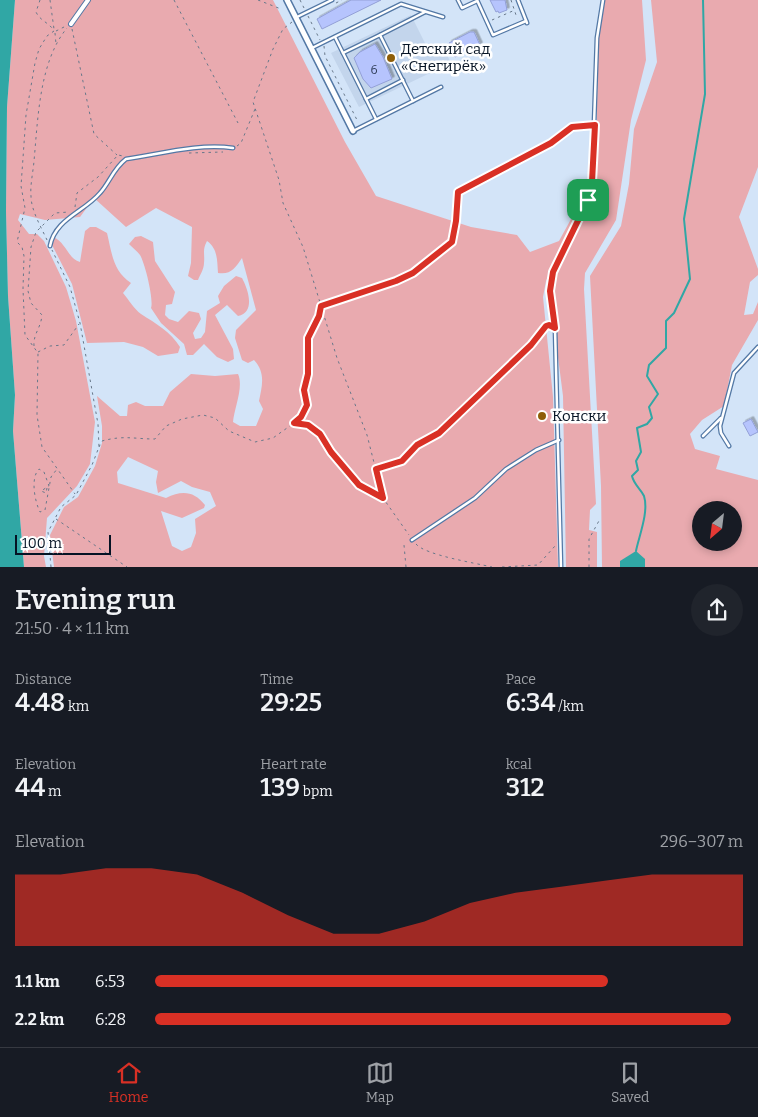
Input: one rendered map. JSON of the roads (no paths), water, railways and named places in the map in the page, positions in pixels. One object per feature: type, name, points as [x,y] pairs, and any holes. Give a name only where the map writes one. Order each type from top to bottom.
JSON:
[{"type":"street","points":[[71,24],[88,0]]},
{"type":"street","points":[[287,0],[353,131]]},
{"type":"lane","points":[[296,18],[332,0]]},
{"type":"lane","points":[[458,0],[462,8],[478,0],[493,35],[526,22],[518,0]]},
{"type":"lane","points":[[561,567],[555,328],[550,291],[553,272],[588,200],[592,182],[597,38],[603,0]]},
{"type":"lane","points":[[311,49],[401,4],[443,17]]},
{"type":"lane","points":[[343,53],[426,12]]},
{"type":"lane","points":[[380,35],[413,101]]},
{"type":"lane","points":[[334,37],[376,120]]},
{"type":"lane","points":[[366,99],[403,80]]},
{"type":"lane","points":[[353,131],[441,87]]},
{"type":"lane","points":[[50,246],[56,229],[101,193],[116,167],[126,159],[200,148],[220,146],[233,148]]},
{"type":"lane","points":[[729,446],[721,433],[722,417],[734,373],[758,347]]},
{"type":"lane","points":[[703,436],[722,417]]},
{"type":"lane","points":[[412,540],[475,498],[506,469],[536,450],[559,440]]},
{"type":"waterway","points":[[636,551],[645,509],[644,496],[632,476],[638,470],[636,461],[641,452],[637,428],[647,424],[652,418],[649,407],[658,394],[647,376],[649,365],[666,348],[666,321],[674,313],[690,279],[684,219],[705,94],[703,0]]},
{"type":"place","name":"Детский сад «Снегирёк»","points":[[391,58]]},
{"type":"place","name":"Конски","points":[[542,416]]}]
